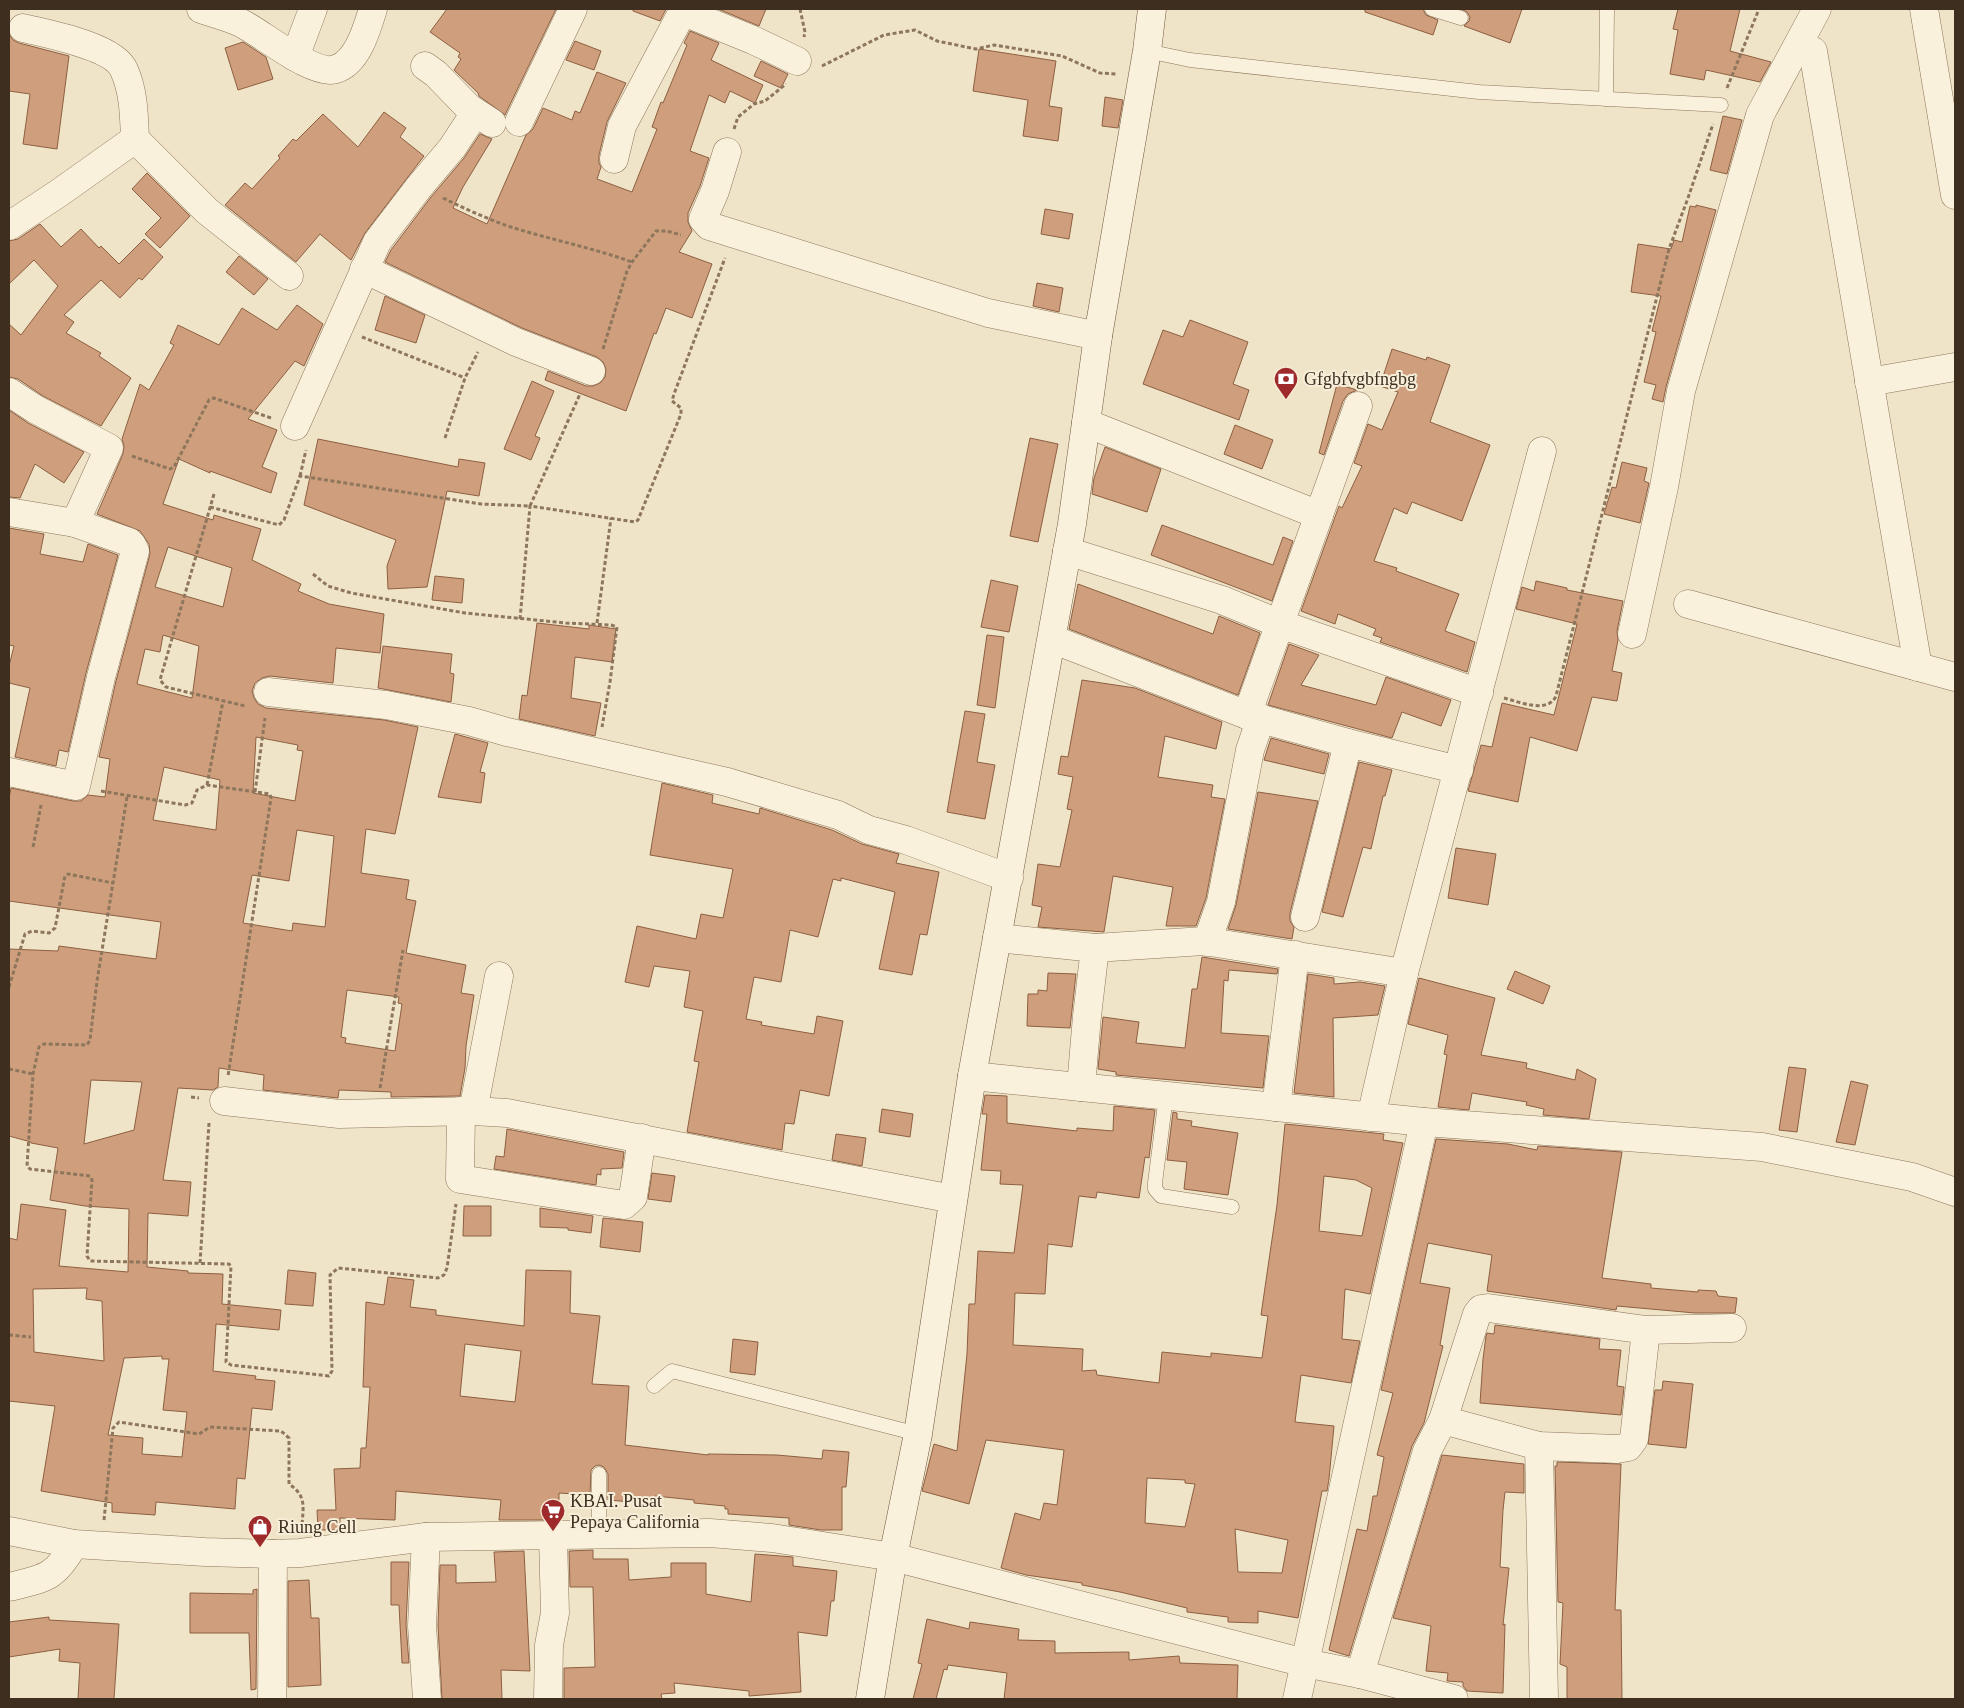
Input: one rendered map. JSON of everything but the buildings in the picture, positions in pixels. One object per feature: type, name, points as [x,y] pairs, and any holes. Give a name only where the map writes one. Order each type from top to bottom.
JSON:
[{"type":"street","points":[[201,9],[245,16],[296,57],[325,70],[337,69],[348,62],[361,44],[374,9]]},
{"type":"street","points":[[296,57],[313,9]]},
{"type":"street","points":[[519,122],[573,9]]},
{"type":"street","points":[[870,1699],[893,1557],[918,1434],[972,1076],[1067,551],[1098,336],[1145,63],[1152,9]]},
{"type":"street","points":[[1632,634],[1664,487],[1681,391],[1760,115],[1817,9]]},
{"type":"street","points":[[1924,9],[1955,195]]},
{"type":"street","points":[[614,159],[622,126],[684,10],[797,61]]},
{"type":"street","points":[[23,28],[80,42],[115,59],[124,68],[132,94],[135,139],[207,211],[289,276]]},
{"type":"street","points":[[1813,51],[1918,666]]},
{"type":"street","points":[[295,426],[377,242],[418,187],[452,148],[483,118],[425,66]]},
{"type":"street","points":[[9,226],[135,139]]},
{"type":"street","points":[[726,152],[715,191],[703,219],[709,226],[988,313],[1098,336]]},
{"type":"street","points":[[364,269],[516,342],[591,371]]},
{"type":"street","points":[[1869,382],[1955,367]]},
{"type":"street","points":[[9,392],[35,409],[109,448],[75,523]]},
{"type":"street","points":[[1207,942],[1221,902],[1250,750],[1254,716],[1280,624],[1358,406]]},
{"type":"street","points":[[1086,423],[1319,515]]},
{"type":"street","points":[[1371,1117],[1434,837],[1459,770],[1542,451]]},
{"type":"street","points":[[9,512],[75,523],[129,542],[134,551],[101,677],[76,786],[9,772]]},
{"type":"street","points":[[1067,551],[1222,600],[1280,624],[1479,693]]},
{"type":"street","points":[[1688,604],[1955,677]]},
{"type":"street","points":[[1052,639],[1254,716],[1348,743],[1459,770]]},
{"type":"street","points":[[267,701],[386,705],[469,721],[507,732],[727,782],[827,811],[869,830],[906,840],[1009,878]]},
{"type":"street","points":[[1305,917],[1348,743]]},
{"type":"street","points":[[997,938],[1095,948],[1207,942],[1404,973]]},
{"type":"street","points":[[1081,1087],[1086,1016],[1095,948]]},
{"type":"street","points":[[1276,1107],[1295,955]]},
{"type":"street","points":[[499,976],[467,1111],[460,1179],[624,1205],[633,1196],[642,1138]]},
{"type":"street","points":[[972,1076],[1424,1122],[1762,1147],[1912,1177],[1955,1192]]},
{"type":"street","points":[[217,1110],[339,1114],[467,1111],[508,1113],[953,1198]]},
{"type":"street","points":[[1297,1699],[1424,1122]]},
{"type":"street","points":[[1360,1674],[1427,1451],[1443,1420],[1477,1314],[1481,1309],[1488,1308],[1646,1330],[1732,1328]]},
{"type":"street","points":[[1443,1420],[1539,1446],[1617,1449],[1628,1447],[1634,1439],[1646,1330]]},
{"type":"street","points":[[1539,1446],[1544,1699]]},
{"type":"street","points":[[9,1531],[74,1544],[273,1554],[300,1553],[426,1537],[710,1533],[772,1538],[893,1557],[1304,1663],[1360,1674],[1454,1699]]},
{"type":"street","points":[[548,1699],[549,1645],[555,1612],[552,1536]]},
{"type":"street","points":[[426,1537],[422,1626],[427,1699]]},
{"type":"street","points":[[9,1587],[42,1579],[52,1574],[63,1563],[74,1544]]},
{"type":"street","points":[[272,1699],[273,1554]]},
{"type":"lane","points":[[1432,9],[1461,18]]},
{"type":"lane","points":[[1606,99],[1607,9]]},
{"type":"lane","points":[[1145,63],[1190,60],[1479,92],[1721,105]]},
{"type":"lane","points":[[1166,1096],[1155,1183],[1158,1194],[1232,1207]]},
{"type":"lane","points":[[654,1386],[672,1372],[918,1434]]},
{"type":"lane","points":[[599,1474],[599,1535]]},
{"type":"path","points":[[726,152],[738,117],[754,104],[765,100],[791,80],[806,32],[800,9]]},
{"type":"path","points":[[1479,693],[1543,706],[1552,703],[1555,698],[1668,249],[1759,9]]},
{"type":"path","points":[[797,61],[820,67],[884,35],[915,30],[937,41],[976,49],[994,45],[1062,56],[1100,73],[1145,63]]},
{"type":"path","points":[[418,187],[479,215],[512,227],[632,262]]},
{"type":"path","points":[[520,619],[530,506],[591,371],[602,351],[632,262],[654,232]]},
{"type":"path","points":[[300,476],[481,504],[530,506],[635,522],[638,520],[681,414],[681,408],[672,401],[674,394],[734,234]]},
{"type":"path","points":[[338,328],[465,378]]},
{"type":"path","points":[[445,438],[465,378],[488,329]]},
{"type":"path","points":[[109,448],[170,468],[174,467],[209,400],[214,398],[295,426],[306,432],[309,441],[300,476],[284,520],[279,525],[210,507]]},
{"type":"path","points":[[214,494],[160,680],[166,687],[223,701],[267,701],[255,792]]},
{"type":"path","points":[[597,623],[611,518]]},
{"type":"path","points":[[313,574],[328,586],[351,593],[465,613],[520,619],[597,623],[617,628],[598,753]]},
{"type":"path","points":[[207,786],[223,701]]},
{"type":"path","points":[[33,847],[46,780]]},
{"type":"path","points":[[200,1263],[217,1110],[271,798],[270,794],[207,786],[197,790],[192,803],[185,805],[127,797],[97,981],[90,1040],[87,1045],[44,1044],[39,1047],[33,1074],[27,1166],[30,1169],[90,1176],[92,1180],[87,1256],[90,1261],[229,1264],[231,1266],[226,1362],[231,1365],[329,1376],[332,1371],[330,1275],[338,1268],[438,1278],[444,1275],[447,1268],[460,1179]]},
{"type":"path","points":[[9,987],[25,934],[32,931],[49,933],[55,928],[65,876],[68,874],[113,883]]},
{"type":"path","points":[[375,1113],[403,950]]},
{"type":"path","points":[[9,1069],[33,1074]]},
{"type":"path","points":[[9,1335],[31,1337]]},
{"type":"path","points":[[101,1546],[113,1428],[118,1422],[199,1434],[210,1427],[281,1431],[289,1438],[289,1484],[296,1488],[303,1499],[300,1553]]},
{"type":"place","name":"Gfgbfvgbfngbg","points":[[1286,400]]},
{"type":"place","name":"KBAI. Pusat Pepaya California","points":[[553,1532]]},
{"type":"place","name":"Riung Cell","points":[[260,1548]]}]
